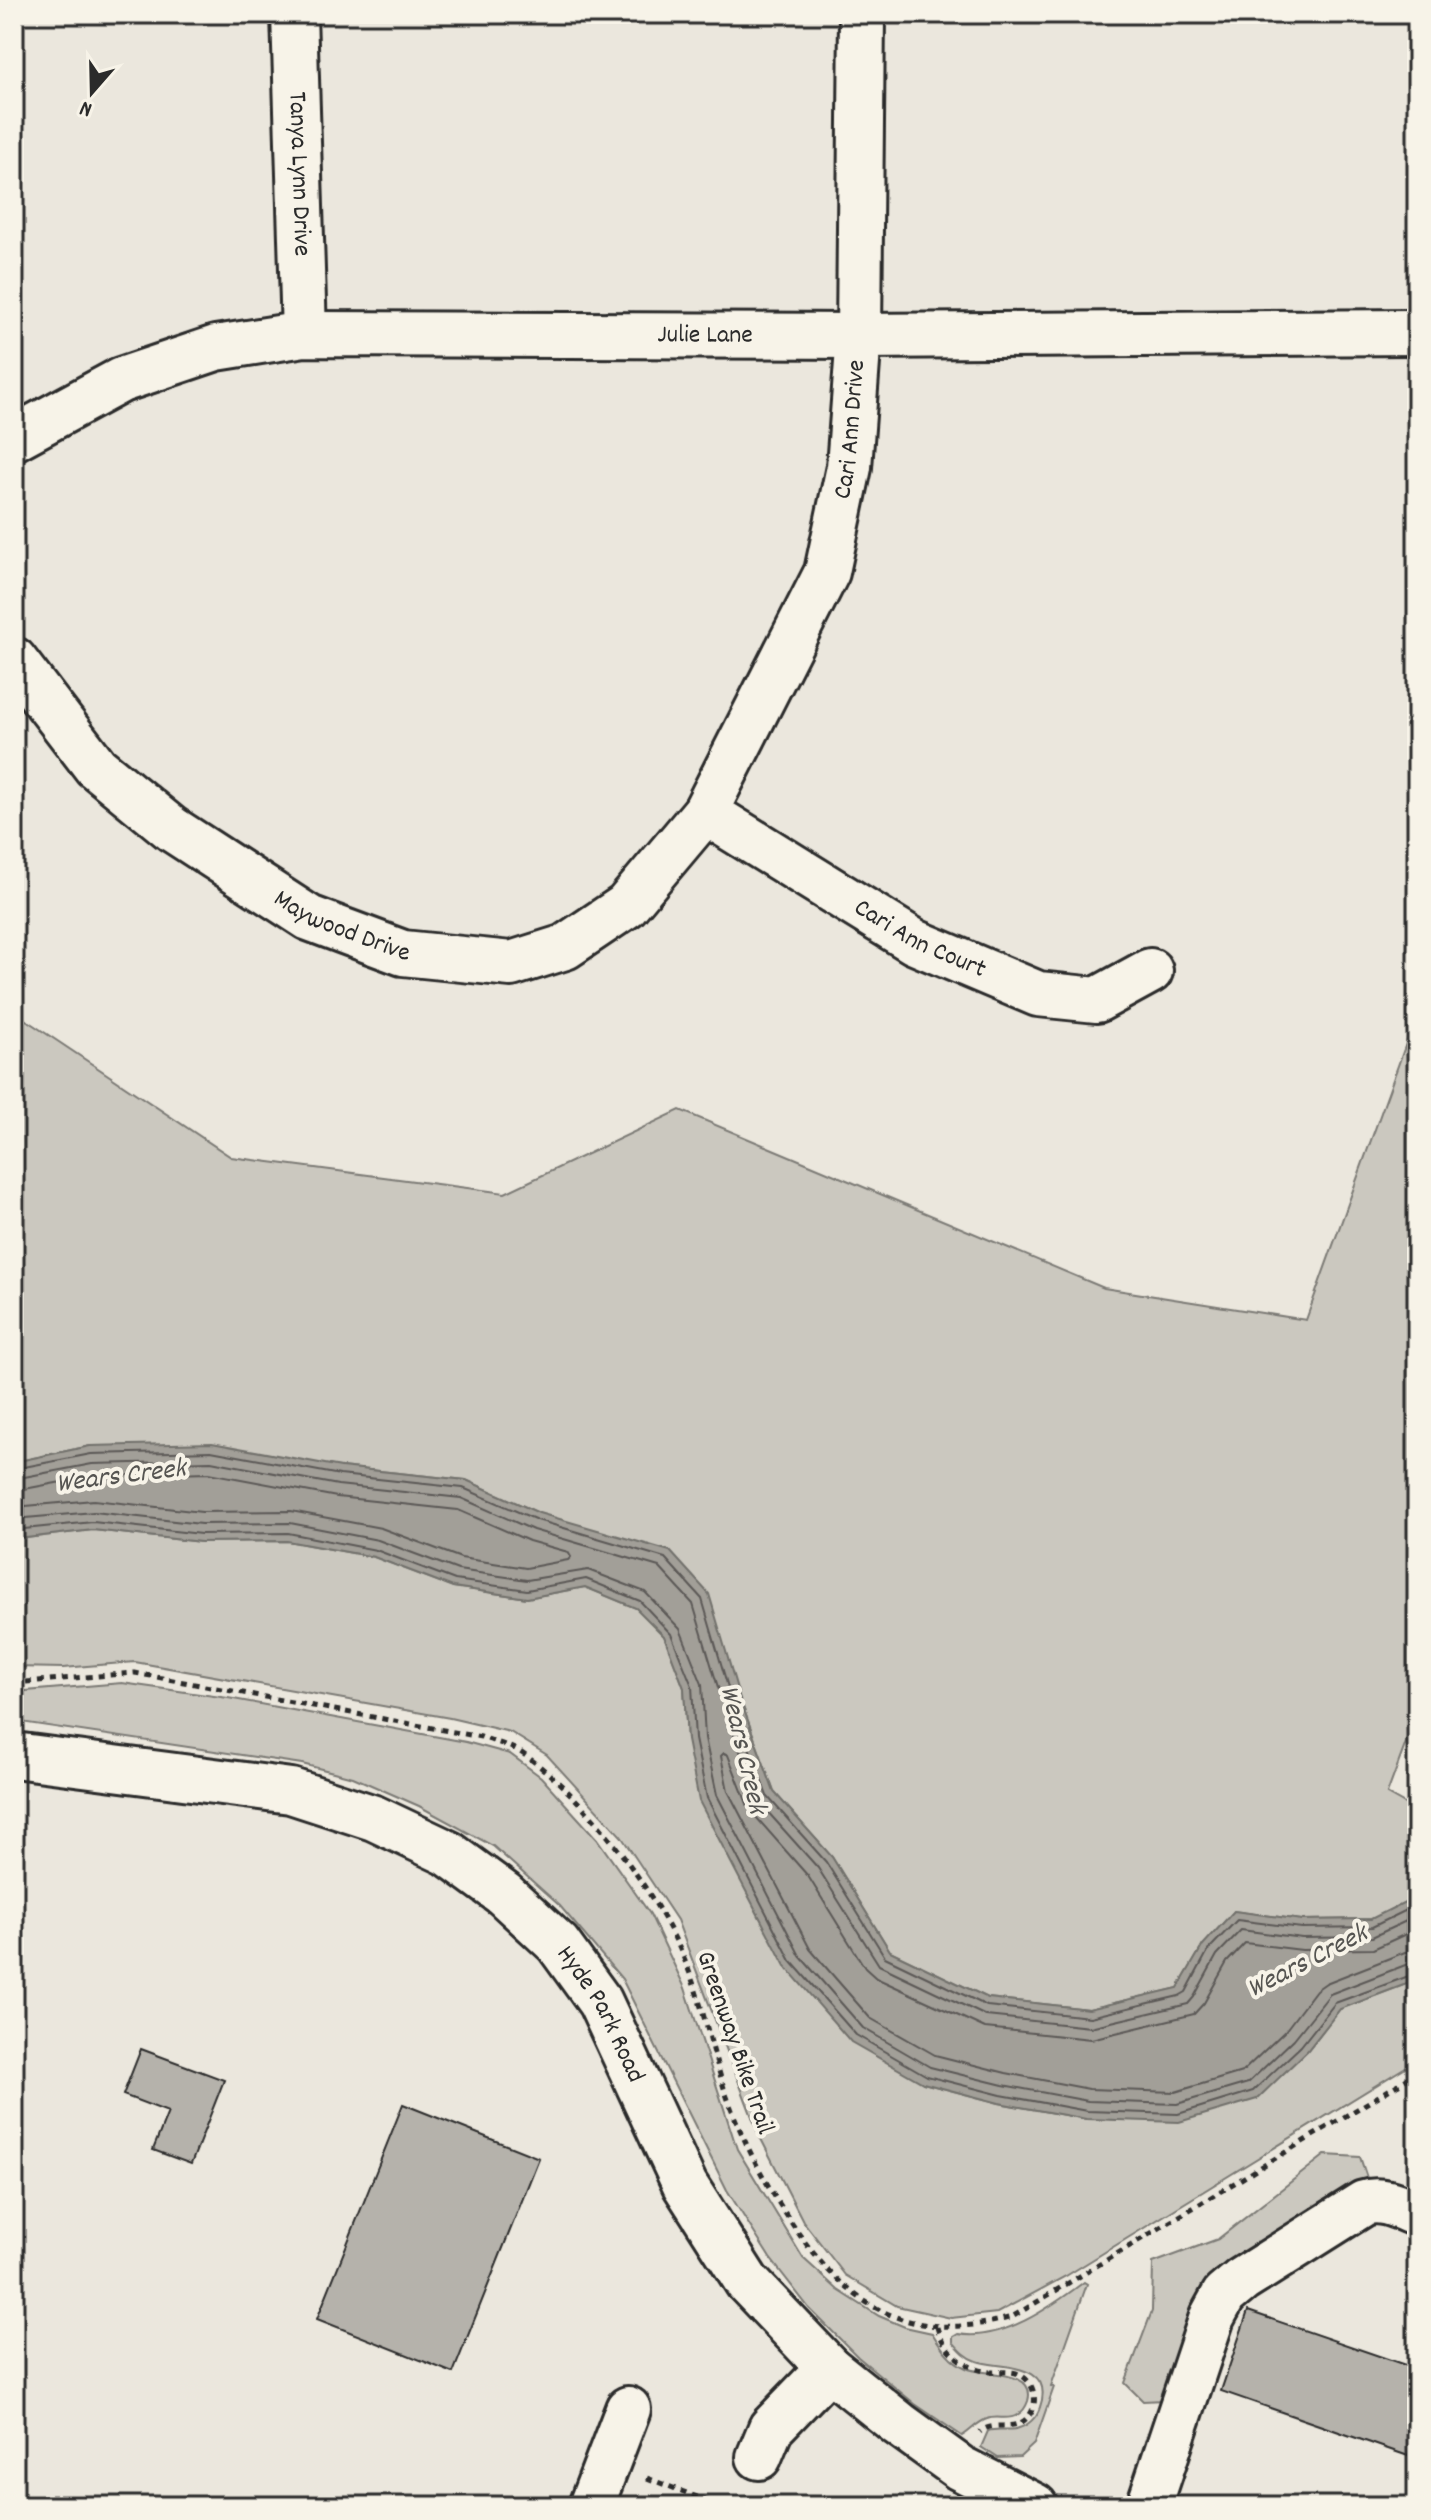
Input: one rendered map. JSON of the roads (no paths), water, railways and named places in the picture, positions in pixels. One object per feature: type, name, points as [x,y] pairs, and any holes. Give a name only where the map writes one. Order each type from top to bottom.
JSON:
[{"type":"street","name":"Tanya Lynn Drive","points":[[294,14],[304,334]]},
{"type":"street","name":"Cari Ann Drive","points":[[705,812],[827,572],[849,467],[859,336],[862,14]]},
{"type":"street","name":"Julie Lane","points":[[14,438],[121,380],[216,348],[304,334],[859,336],[1417,332]]},
{"type":"street","name":"Maywood Drive","points":[[14,660],[96,767],[172,829],[309,918],[403,953],[511,964],[565,947],[626,906],[705,812]]},
{"type":"street","name":"Cari Ann Court","points":[[705,812],[915,942],[1038,994],[1097,1000],[1150,971]]},
{"type":"street","name":"Hyde Park Road","points":[[14,1755],[291,1791],[374,1818],[448,1853],[504,1894],[558,1944],[600,2002],[685,2185],[747,2282],[829,2368],[960,2468],[1023,2504]]},
{"type":"street","points":[[1149,2506],[1212,2317],[1224,2295],[1242,2280],[1364,2203],[1382,2201],[1417,2214]]},
{"type":"street","points":[[759,2457],[771,2428],[829,2368]]},
{"type":"street","points":[[591,2506],[628,2409]]},
{"type":"water","name":"Wears Creek","points":[[212,1443],[341,1467],[466,1480],[539,1513],[670,1551],[709,1594],[740,1699],[774,1792],[832,1857],[890,1951],[988,1998],[1089,2009],[1178,1988],[1203,1945],[1234,1911],[1302,1920],[1371,1919],[1417,1896],[1417,1980],[1340,2009],[1307,2051],[1257,2099],[1179,2122],[1086,2119],[999,2103],[923,2083],[851,2042],[785,1966],[699,1801],[687,1740],[684,1688],[664,1636],[636,1608],[585,1587],[527,1598],[453,1587],[374,1557],[287,1541],[201,1542],[93,1530],[14,1537],[14,1462],[90,1446]]}]
